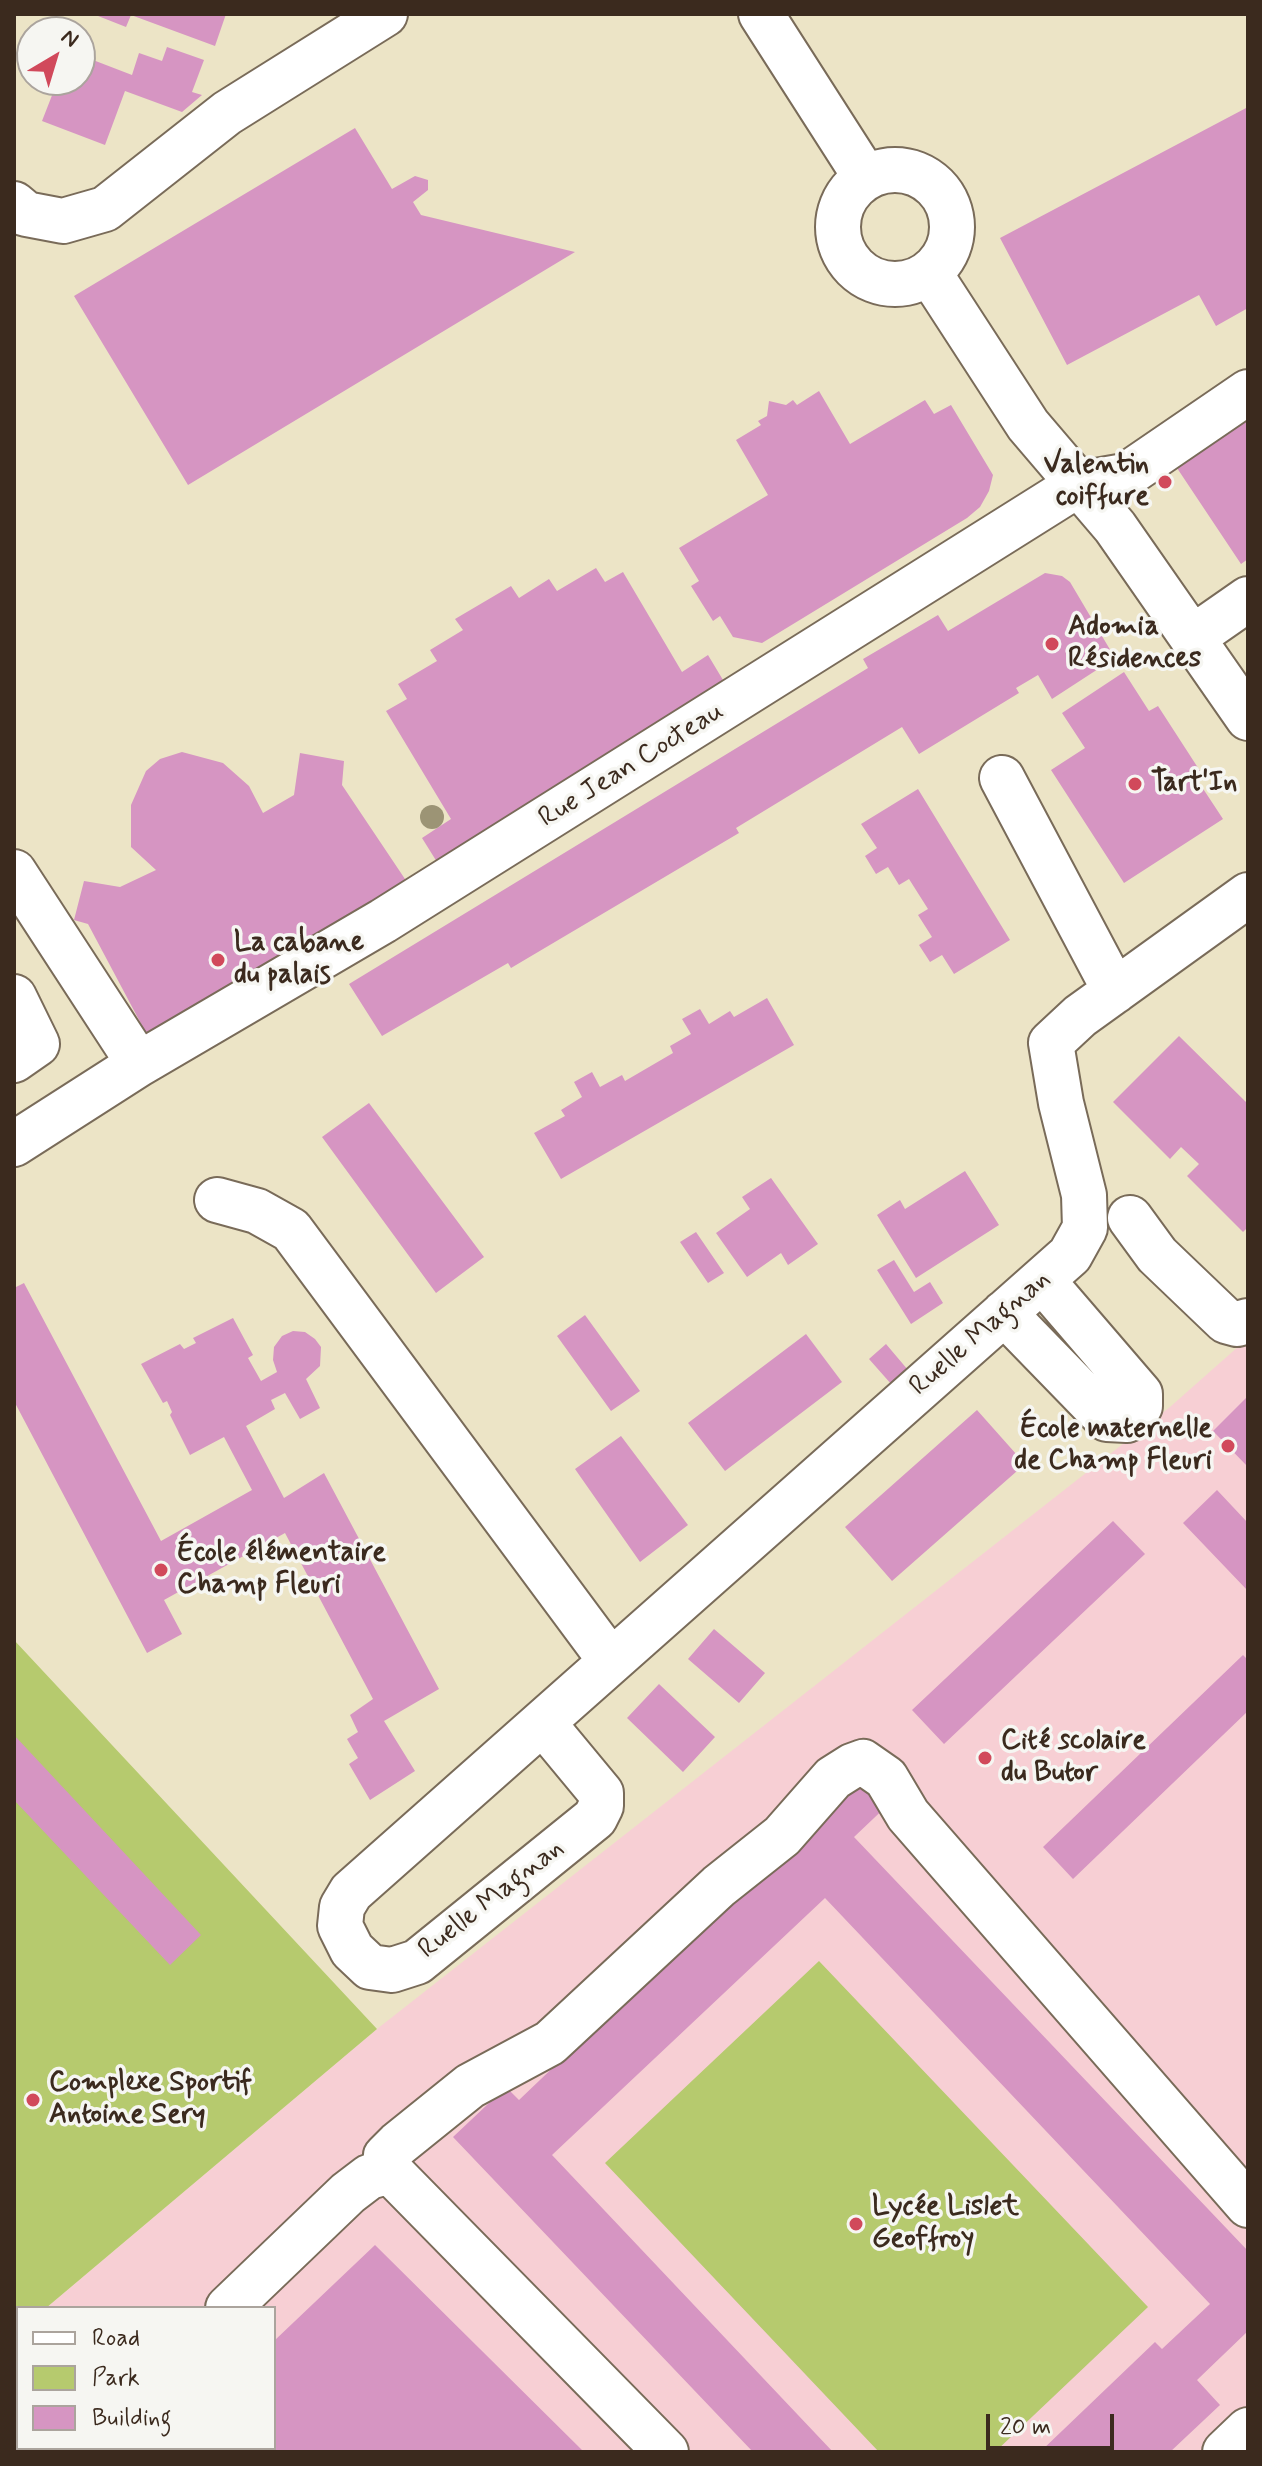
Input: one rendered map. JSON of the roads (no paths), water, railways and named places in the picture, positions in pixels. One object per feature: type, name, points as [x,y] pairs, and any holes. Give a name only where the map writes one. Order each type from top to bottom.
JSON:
[{"type":"street","points":[[14,204],[26,214],[63,221],[105,209],[227,113],[385,14]]},
{"type":"street","points":[[761,14],[866,178]]},
{"type":"street","points":[[887,171],[909,172],[930,182],[945,199],[953,226],[947,252],[930,274],[910,283],[887,284],[866,277],[850,262],[839,241],[839,217],[848,195],[866,178],[887,171]]},
{"type":"street","points":[[930,274],[1028,425],[1115,527],[1248,718]]},
{"type":"street","name":"Rue Jean Cocteau","points":[[14,1144],[139,1064],[396,913],[1079,484],[1125,476],[1248,392]]},
{"type":"street","points":[[1192,638],[1248,599]]},
{"type":"street","points":[[1002,778],[1115,991]]},
{"type":"street","points":[[14,872],[139,1064]]},
{"type":"street","name":"Ruelle Magnan","points":[[543,1723],[601,1793],[601,1806],[595,1818],[417,1962],[392,1970],[370,1967],[352,1950],[340,1926],[342,1907],[351,1892],[1070,1255],[1085,1228],[1084,1195],[1061,1103],[1051,1043],[1080,1016],[1248,895]]},
{"type":"street","points":[[14,997],[37,1044],[14,1060]]},
{"type":"street","points":[[217,1200],[257,1211],[291,1230],[610,1660]]},
{"type":"street","points":[[1130,1218],[1157,1255],[1226,1321],[1237,1324],[1248,1321]]},
{"type":"street","points":[[1004,1313],[1107,1419],[1127,1420],[1135,1414],[1140,1406],[1140,1394],[1042,1280]]},
{"type":"street","points":[[666,2452],[390,2171],[386,2156],[470,2086],[550,2043],[719,1886],[782,1836],[833,1778],[852,1766],[863,1762],[886,1778],[908,1815],[1248,2205]]},
{"type":"street","points":[[230,2306],[348,2193],[369,2177],[390,2171]]},
{"type":"street","points":[[1225,2452],[1248,2430]]},
{"type":"place","name":"Valentin coiffure","points":[[1165,482]]},
{"type":"place","name":"Adomia Résidences","points":[[1052,644]]},
{"type":"place","name":"Tart'In","points":[[1135,784]]},
{"type":"place","name":"La cabane du palais","points":[[218,960]]},
{"type":"place","name":"École maternelle de Champ Fleuri","points":[[1228,1446]]},
{"type":"place","name":"École élémentaire Champ Fleuri","points":[[161,1570]]},
{"type":"place","name":"Cité scolaire du Butor","points":[[985,1758]]},
{"type":"place","name":"Complexe Sportif Antoine Sery","points":[[33,2100]]},
{"type":"place","name":"Lycée Lislet Geoffroy","points":[[856,2224]]}]
